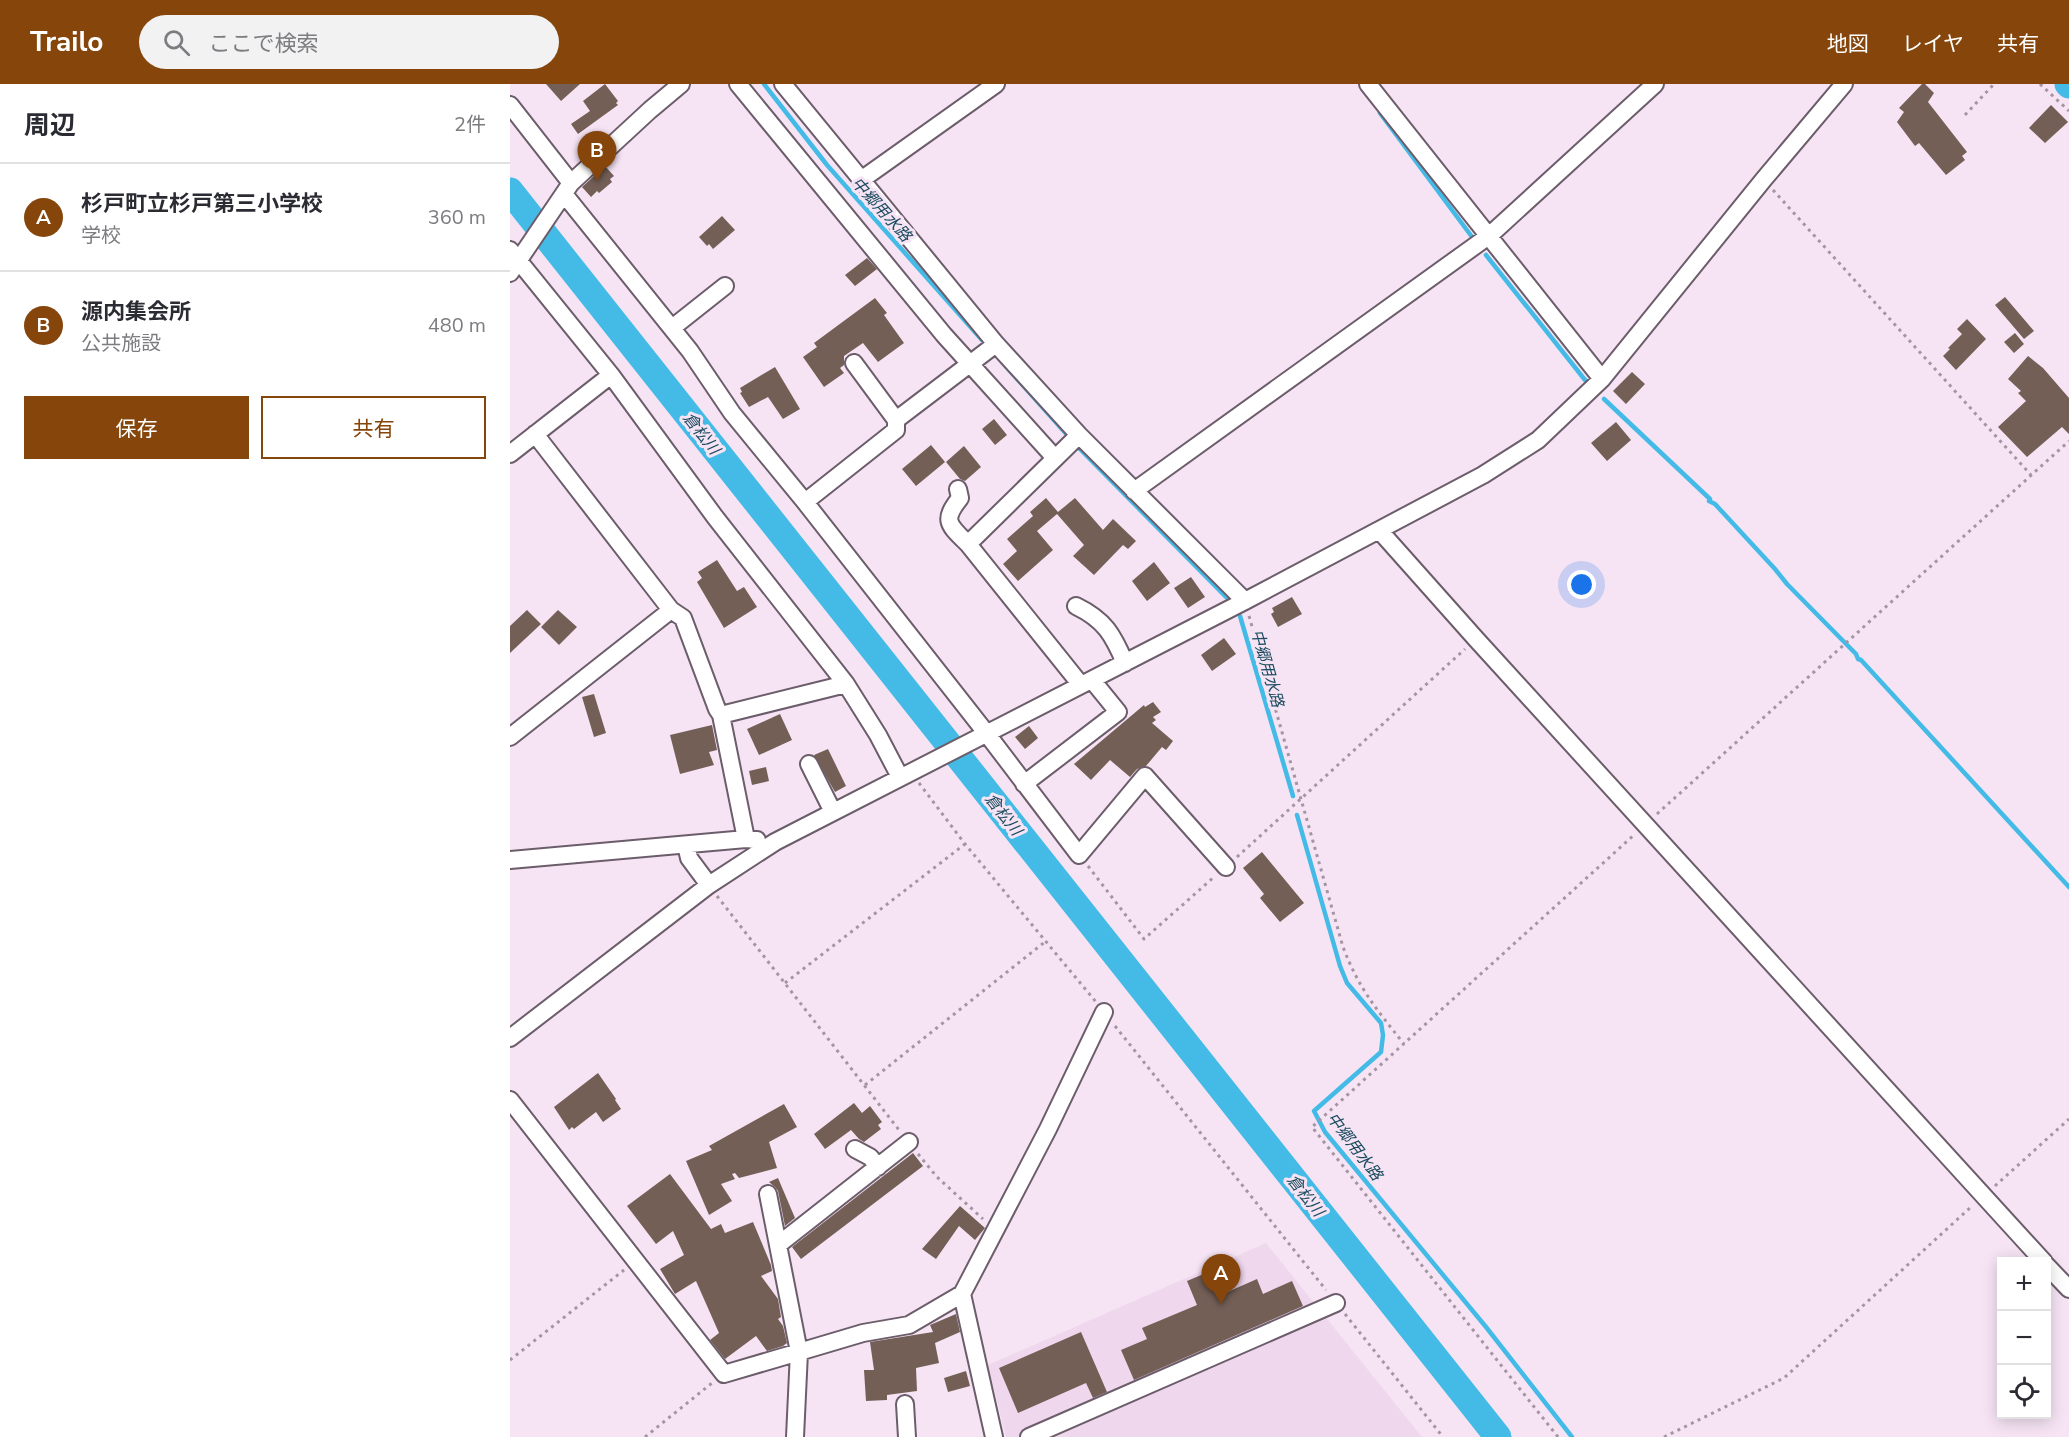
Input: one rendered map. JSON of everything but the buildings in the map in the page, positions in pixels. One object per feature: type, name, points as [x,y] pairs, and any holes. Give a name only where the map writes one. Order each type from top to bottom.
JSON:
[{"type":"street","points":[[681,84],[567,188],[513,261],[611,375],[878,735],[905,775]]},
{"type":"street","points":[[738,84],[944,335],[1056,458]]},
{"type":"street","points":[[783,84],[996,344],[1079,435],[1245,601]]},
{"type":"street","points":[[861,180],[996,84]]},
{"type":"street","points":[[1368,84],[1602,379]]},
{"type":"street","points":[[1134,491],[1490,235],[1654,84]]},
{"type":"street","points":[[510,1038],[709,885],[774,842],[1245,601],[1483,475],[1538,440],[1602,379],[1844,84]]},
{"type":"street","points":[[510,105],[567,188],[672,328],[732,413],[806,502],[1079,855],[1145,776],[1226,867]]},
{"type":"street","points":[[672,328],[725,286]]},
{"type":"street","points":[[896,420],[996,344]]},
{"type":"street","points":[[806,502],[896,430],[896,420],[854,363]]},
{"type":"street","points":[[510,454],[611,375]]},
{"type":"street","points":[[535,434],[671,610],[683,618],[717,709],[722,715],[746,839]]},
{"type":"street","points":[[968,543],[1079,435]]},
{"type":"street","points":[[958,489],[960,498],[951,508],[950,522],[953,529],[968,543],[1087,683],[1119,712],[1024,784]]},
{"type":"street","points":[[1379,530],[2040,1257]]},
{"type":"street","points":[[732,556],[840,686]]},
{"type":"street","points":[[1076,606],[1103,623],[1115,640],[1125,663]]},
{"type":"street","points":[[512,732],[671,610]]},
{"type":"street","points":[[722,715],[840,686]]},
{"type":"street","points":[[808,764],[833,812]]},
{"type":"street","points":[[510,860],[746,839],[774,842]]},
{"type":"street","points":[[686,845],[689,858],[709,885]]},
{"type":"street","points":[[510,1100],[724,1374],[863,1333],[909,1325],[962,1294],[1048,1129],[1104,1011]]},
{"type":"street","points":[[778,1245],[909,1142]]},
{"type":"street","points":[[855,1149],[870,1157],[878,1167]]},
{"type":"street","points":[[768,1194],[799,1352],[795,1437]]},
{"type":"street","points":[[2051,1270],[2069,1289]]},
{"type":"street","points":[[962,1294],[994,1437]]},
{"type":"street","points":[[1029,1437],[1336,1303]]},
{"type":"street","points":[[905,1404],[908,1437]]},
{"type":"path","points":[[1965,115],[1994,84]]},
{"type":"path","points":[[2040,84],[2069,111]]},
{"type":"path","points":[[1764,179],[2031,475]]},
{"type":"path","points":[[1558,1437],[1312,1127],[2069,441]]},
{"type":"path","points":[[1245,601],[1343,947],[1352,972],[1364,993],[1404,1044]]},
{"type":"path","points":[[1079,855],[1144,939],[1302,799],[1476,639]]},
{"type":"path","points":[[905,775],[1104,1011],[1443,1437]]},
{"type":"path","points":[[785,983],[965,844]]},
{"type":"path","points":[[709,885],[936,1177],[996,1229]]},
{"type":"path","points":[[865,1085],[1046,941]]},
{"type":"path","points":[[1664,1437],[1784,1378],[2069,1119]]},
{"type":"path","points":[[510,1360],[636,1261]]},
{"type":"path","points":[[645,1437],[724,1374]]},
{"type":"shaded area","points":[[1266,1243],[1422,1437],[1006,1437],[988,1365]]},
{"type":"waterway","name":"中郷用水路","points":[[764,84],[827,165],[982,340]]},
{"type":"waterway","points":[[1380,113],[1475,241]]},
{"type":"waterway","name":"倉松川","points":[[510,191],[1498,1437]]},
{"type":"waterway","points":[[1486,255],[1585,380]]},
{"type":"waterway","name":"中郷用水路","points":[[1002,362],[1069,437]]},
{"type":"waterway","points":[[1604,399],[1710,499],[1709,501],[1715,504],[2069,887]]},
{"type":"waterway","name":"中郷用水路","points":[[1076,445],[1227,598]]},
{"type":"waterway","name":"中郷用水路","points":[[1240,616],[1293,796]]},
{"type":"waterway","name":"中郷用水路","points":[[1297,815],[1340,966],[1347,983],[1381,1023],[1383,1035],[1381,1052],[1314,1111],[1325,1132],[1486,1327],[1572,1437]]},
{"type":"place","name":"源内集会所","points":[[597,181]]},
{"type":"place","name":"杉戸町立杉戸第三小学校","points":[[1221,1304]]}]
